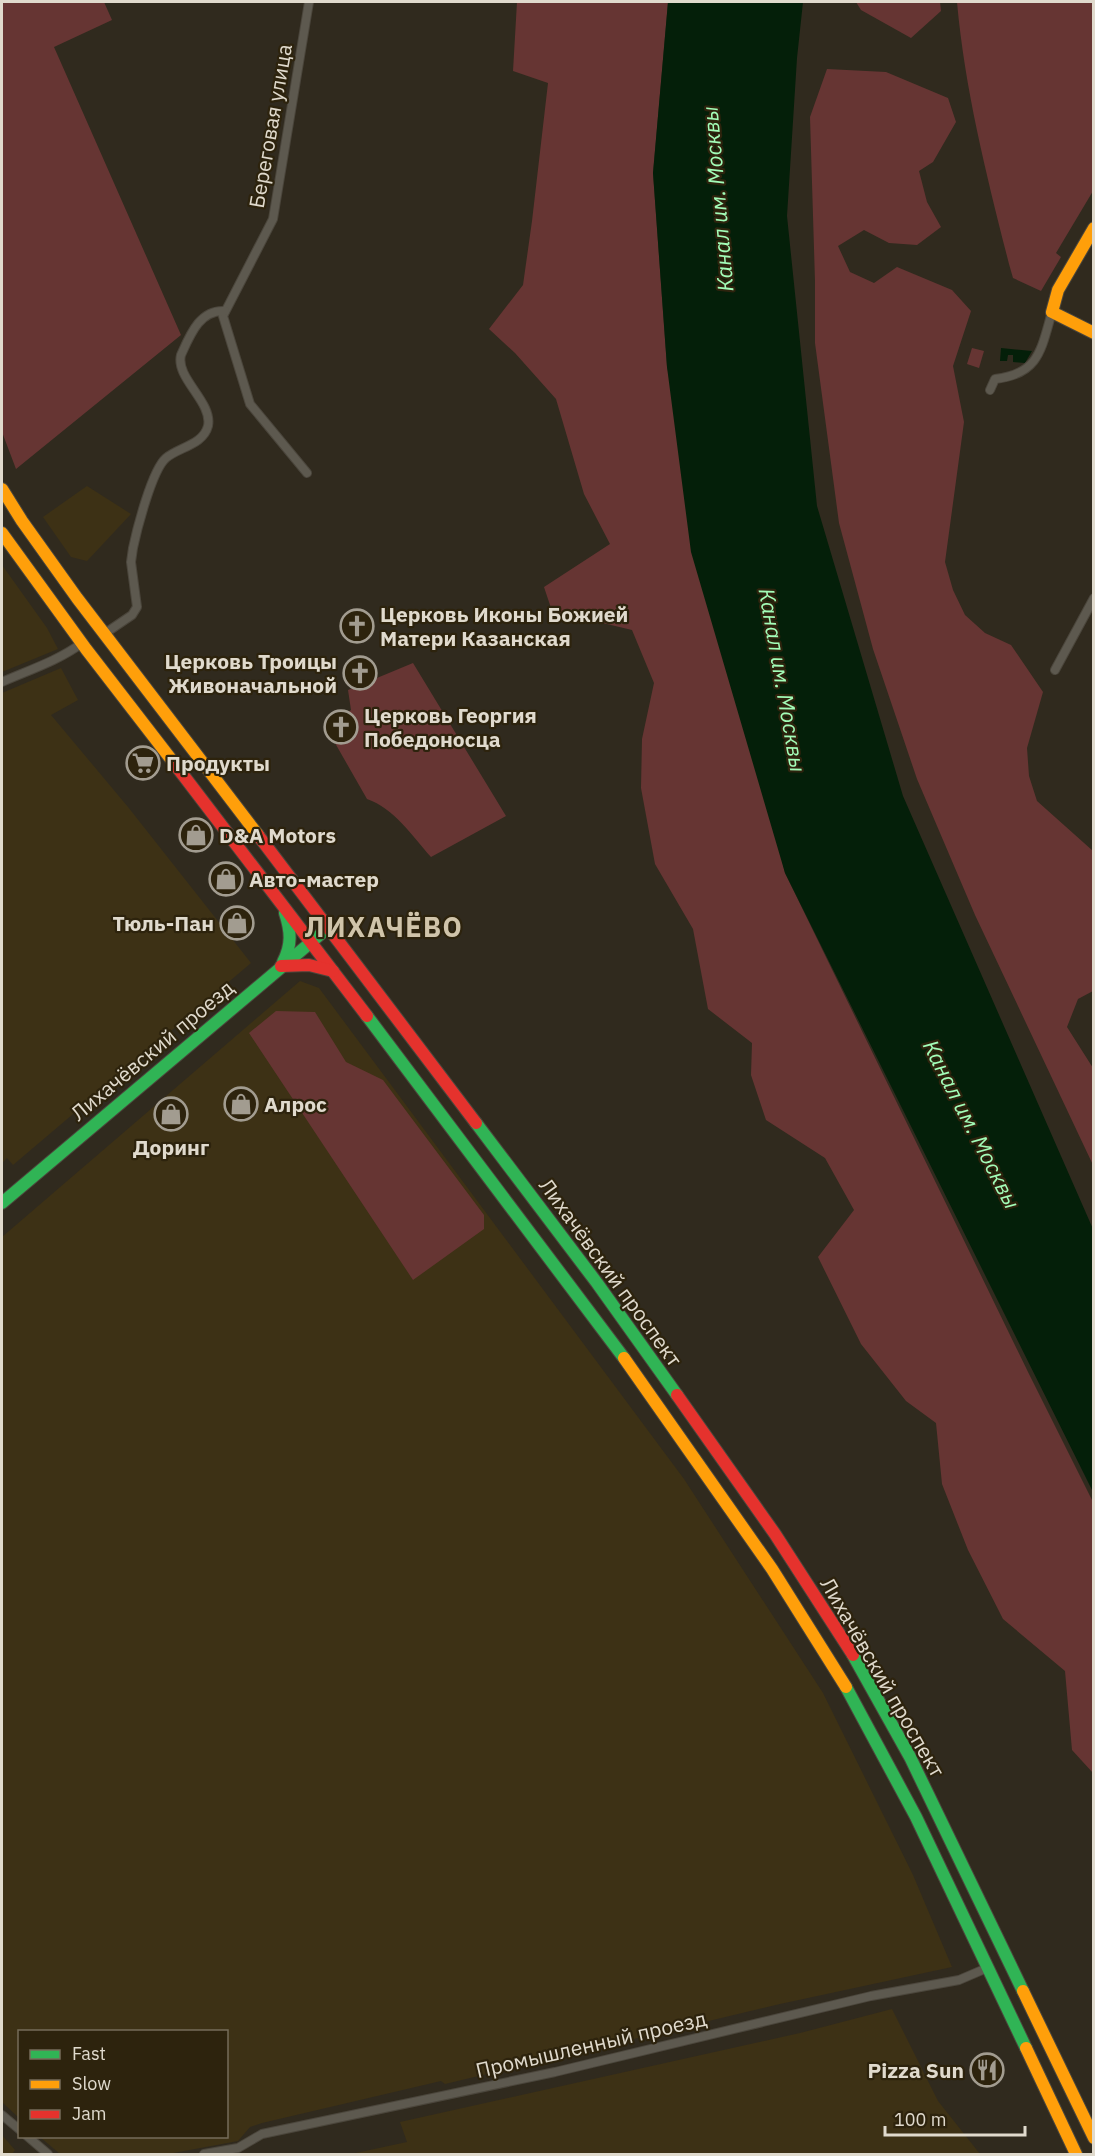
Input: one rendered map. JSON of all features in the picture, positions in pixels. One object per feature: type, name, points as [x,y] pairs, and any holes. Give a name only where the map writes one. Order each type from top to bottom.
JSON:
[{"type":"main road","points":[[1094,228],[1058,290],[1052,312],[1094,333]]},
{"type":"main road","name":"Лихачёвский проспект","points":[[2,489],[37,543],[104,634],[329,927],[632,1330],[769,1525],[855,1659],[915,1767],[1094,2138]]},
{"type":"main road","name":"Лихачёвский проспект","points":[[2,533],[82,643],[283,904],[620,1353],[784,1587],[837,1673],[921,1828],[1076,2154]]},
{"type":"main road","points":[[281,966],[288,955],[291,938],[283,904]]},
{"type":"main road","name":"Лихачёвский проезд","points":[[2,1203],[329,927]]},
{"type":"main road","points":[[281,966],[309,965],[333,971]]},
{"type":"main road","points":[[1068,2138],[1070,2154]]},
{"type":"street","name":"Береговая улица","points":[[225,311],[273,219],[309,2]]},
{"type":"street","points":[[104,634],[132,615],[137,607],[132,548],[159,465],[171,454],[198,440],[206,432],[208,426],[208,415],[183,370],[180,358],[204,316],[215,310],[225,311],[223,316],[250,404],[306,473]]},
{"type":"street","points":[[990,390],[995,380],[1018,375],[1035,361],[1052,312]]},
{"type":"street","points":[[1055,670],[1094,598]]},
{"type":"street","points":[[2,682],[71,652],[82,643]]},
{"type":"street","name":"Промышленный проезд","points":[[204,2154],[238,2148],[262,2134],[555,2072],[871,1996],[959,1980],[987,1968]]},
{"type":"street","points":[[2,2115],[18,2128]]},
{"type":"street","points":[[29,2138],[48,2154]]},
{"type":"shaded area","points":[[2,2],[104,2],[112,20],[54,47],[181,335],[16,469],[2,432]]},
{"type":"shaded area","points":[[517,2],[668,2],[653,173],[667,367],[785,873],[1093,1502],[1093,1773],[1072,1750],[1065,1671],[1003,1619],[968,1550],[942,1484],[936,1423],[906,1401],[861,1344],[818,1257],[854,1210],[825,1158],[766,1120],[751,1075],[752,1043],[708,1009],[693,929],[655,864],[641,788],[642,739],[654,683],[632,630],[552,611],[544,587],[610,544],[584,494],[556,399],[515,353],[489,329],[523,285],[548,83],[513,71]]},
{"type":"shaded area","points":[[856,2],[940,2],[941,11],[911,38],[861,10]]},
{"type":"shaded area","points":[[957,2],[1093,2],[1093,191],[1056,253],[1061,257],[1041,291],[1013,278],[978,134],[965,68]]},
{"type":"shaded area","points":[[827,69],[886,72],[948,98],[956,122],[933,162],[919,171],[927,202],[941,227],[917,245],[889,243],[864,230],[838,246],[850,272],[874,283],[897,267],[952,290],[971,311],[953,366],[964,422],[945,562],[953,590],[965,615],[985,633],[1011,645],[1043,692],[1027,748],[1029,776],[1037,801],[1093,851],[1093,991],[1078,999],[1067,1027],[1093,1068],[1093,1165],[975,915],[917,779],[873,649],[839,523],[815,343],[810,117]]},
{"type":"shaded area","points":[[972,348],[984,351],[979,368],[967,364]]},
{"type":"shaded area","points":[[87,486],[131,514],[87,561],[71,557],[43,517]]},
{"type":"shaded area","points":[[2,565],[47,628],[58,649],[2,672]]},
{"type":"shaded area","points":[[413,663],[506,816],[431,857],[394,816],[377,803],[367,799],[327,729],[351,710],[348,690]]},
{"type":"shaded area","points":[[61,668],[78,700],[51,715],[128,807],[251,963],[13,1165],[7,1158],[2,1163],[2,693]]},
{"type":"shaded area","points":[[300,981],[319,988],[684,1479],[823,1693],[913,1875],[952,1967],[780,2004],[445,2084],[441,2081],[262,2123],[250,2127],[238,2141],[168,2154],[60,2154],[41,2138],[228,2138],[228,2030],[18,2030],[18,2117],[2,2102],[2,1237]]},
{"type":"shaded area","points":[[276,1011],[315,1012],[346,1062],[383,1080],[484,1215],[484,1229],[413,1280],[249,1033]]},
{"type":"shaded area","points":[[892,2009],[938,2101],[980,2154],[351,2154],[407,2142],[400,2122],[800,2033]]},
{"type":"shaded area","points":[[2,2135],[15,2150],[12,2154],[2,2154]]},
{"type":"water","name":"Канал им. Москвы","points":[[668,2],[803,2],[797,58],[787,216],[817,506],[903,796],[1093,1229],[1093,1492],[785,873],[691,552],[667,367],[653,173]]},
{"type":"water","points":[[1001,348],[1032,351],[1025,363],[1013,362],[1013,355],[1008,355],[1007,361],[1000,361]]},
{"type":"traffic: fast","points":[[283,962],[290,938],[285,913]]},
{"type":"traffic: fast","points":[[2,1203],[329,927]]},
{"type":"traffic: fast","points":[[367,1016],[624,1358]]},
{"type":"traffic: fast","points":[[476,1123],[597,1283],[677,1395]]},
{"type":"traffic: fast","points":[[853,1655],[910,1757],[1023,1991]]},
{"type":"traffic: fast","points":[[846,1687],[916,1817],[1026,2048]]},
{"type":"traffic: slow","points":[[1094,228],[1058,290],[1052,312],[1094,333]]},
{"type":"traffic: slow","points":[[2,489],[77,598],[258,835]]},
{"type":"traffic: slow","points":[[2,533],[86,649],[177,767]]},
{"type":"traffic: slow","points":[[624,1358],[772,1569],[846,1687]]},
{"type":"traffic: slow","points":[[1023,1991],[1094,2138]]},
{"type":"traffic: slow","points":[[1026,2048],[1076,2154]]},
{"type":"traffic: jam","points":[[177,767],[367,1016]]},
{"type":"traffic: jam","points":[[258,835],[476,1123]]},
{"type":"traffic: jam","points":[[281,966],[309,965],[333,971]]},
{"type":"traffic: jam","points":[[677,1395],[775,1534],[853,1655]]},
{"type":"place","name":"Церковь Иконы Божией Матери Казанская","points":[[357,626]]},
{"type":"place","name":"Церковь Троицы Живоначальной","points":[[360,673]]},
{"type":"place","name":"Церковь Георгия Победоносца","points":[[341,727]]},
{"type":"place","name":"Продукты","points":[[143,763]]},
{"type":"place","name":"D&A Motors","points":[[196,835]]},
{"type":"place","name":"Авто-мастер","points":[[226,879]]},
{"type":"place","name":"Тюль-Пан","points":[[237,923]]},
{"type":"place","name":"Алрос","points":[[241,1104]]},
{"type":"place","name":"Доринг","points":[[171,1114]]},
{"type":"place","name":"Pizza Sun","points":[[987,2070]]},
{"type":"district","name":"ЛИХАЧЁВО","points":[[384,926]]}]
